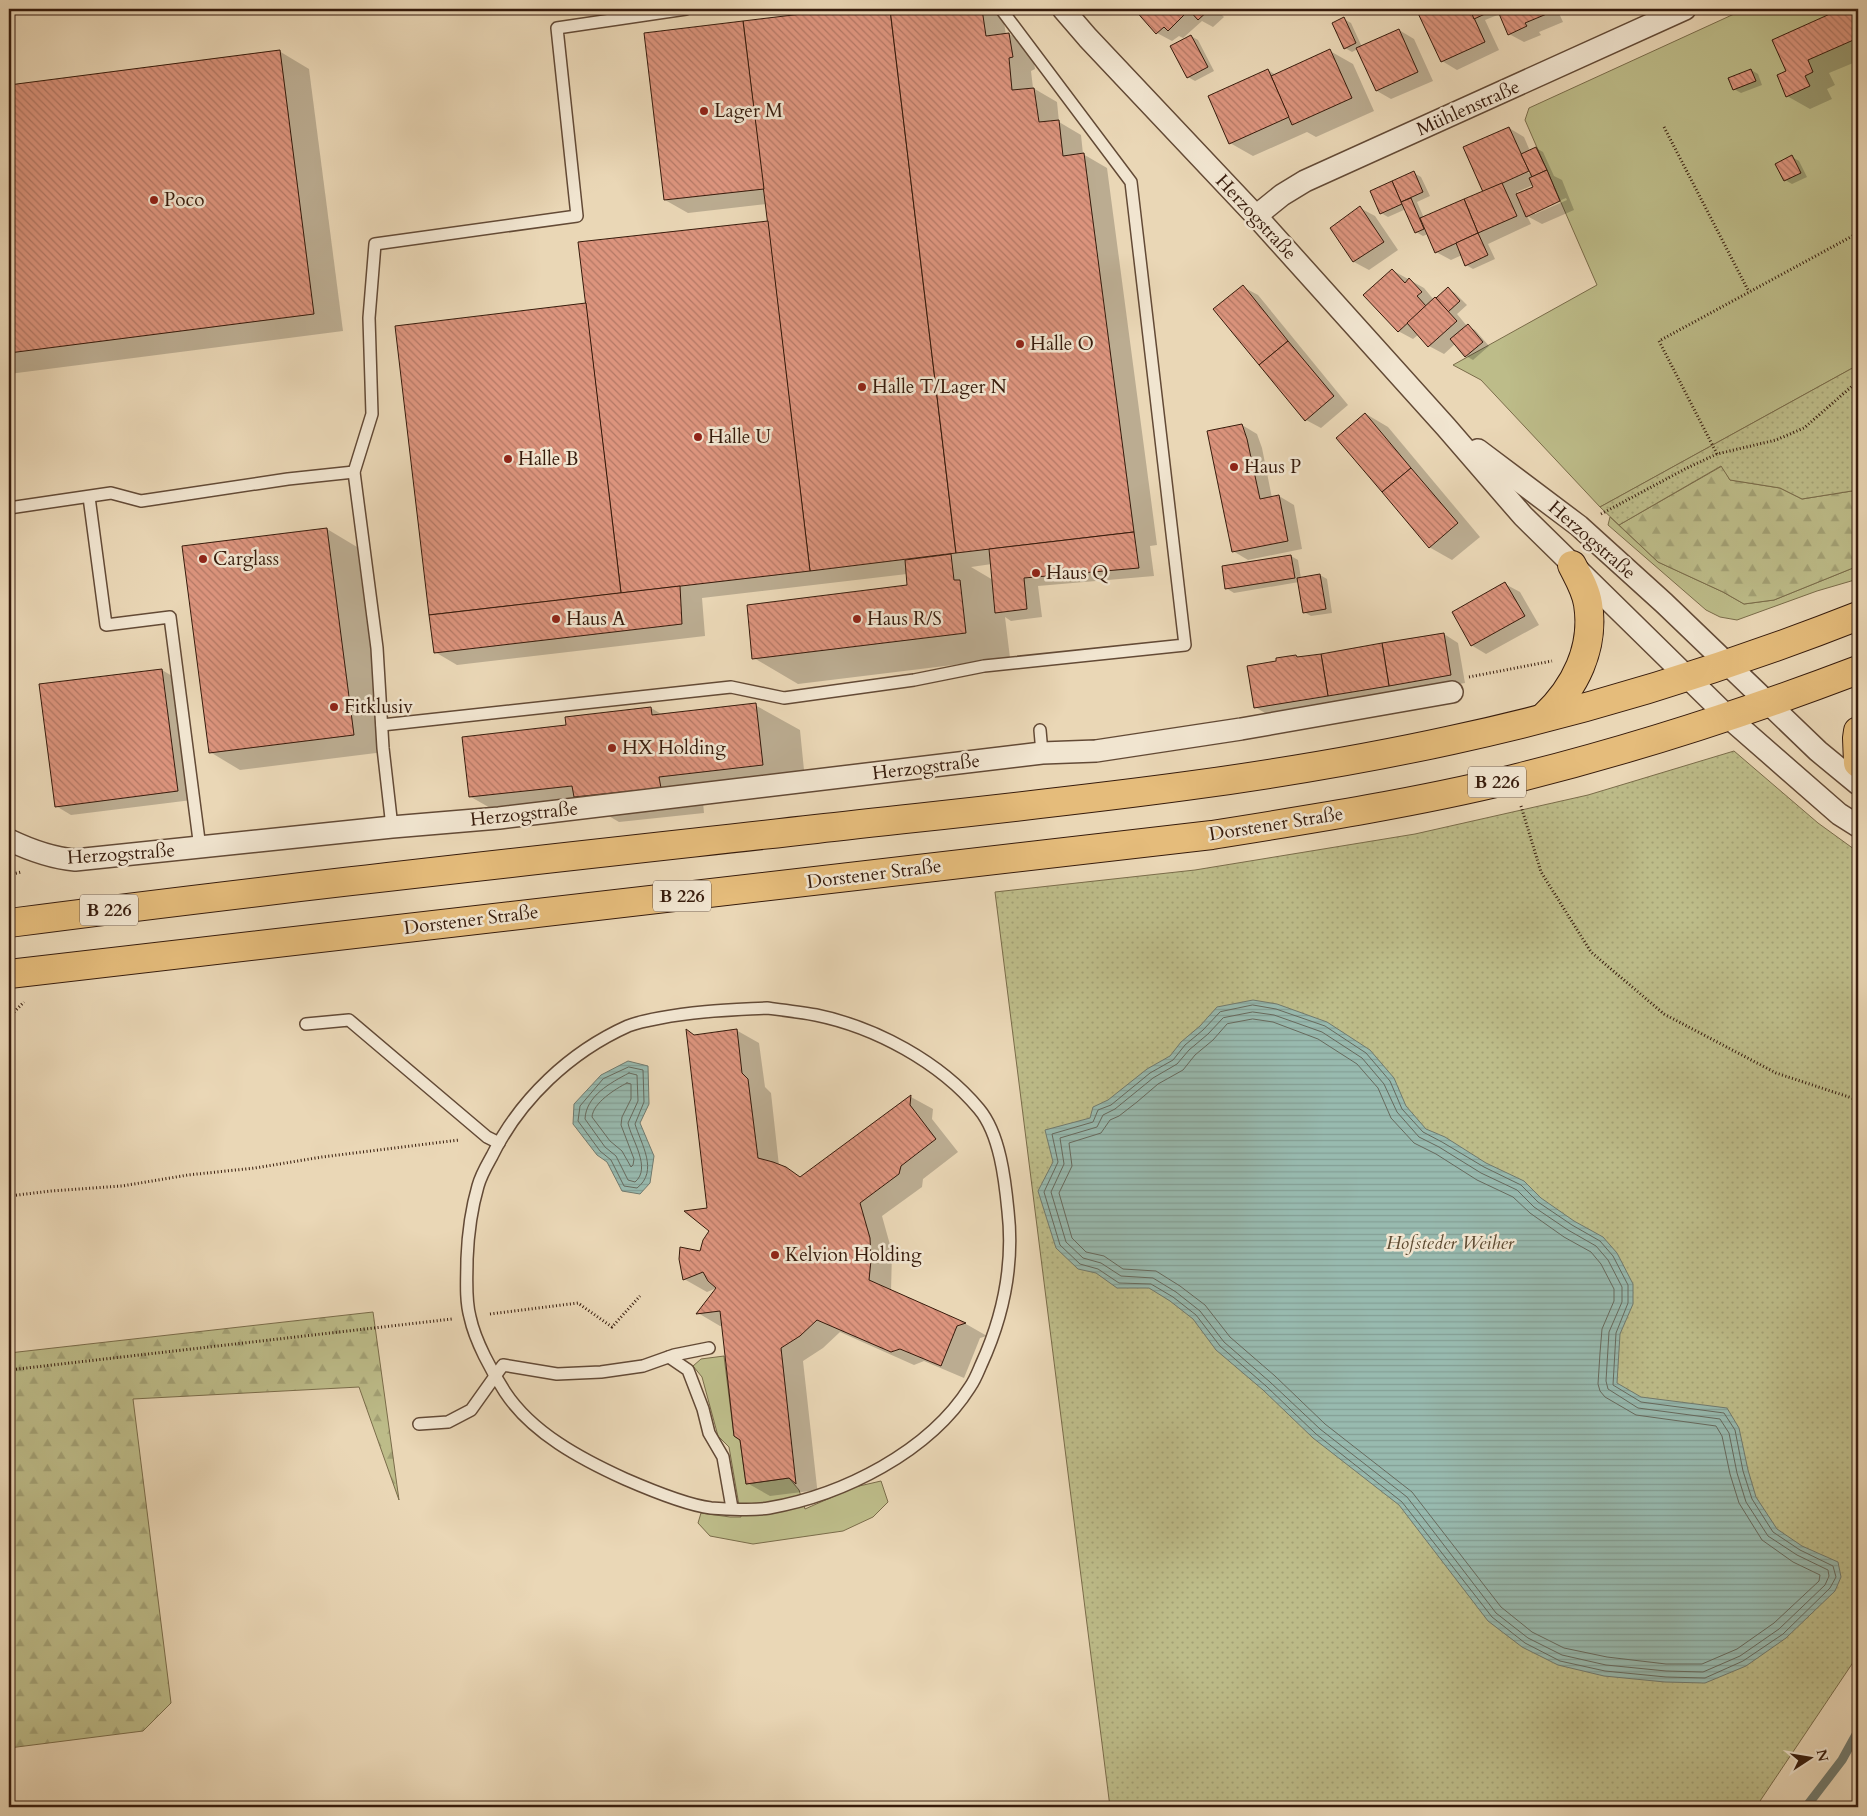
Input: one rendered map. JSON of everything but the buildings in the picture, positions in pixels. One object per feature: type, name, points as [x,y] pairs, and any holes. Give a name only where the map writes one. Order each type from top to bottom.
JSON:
[{"type":"main road","points":[[1544,717],[1556,706],[1574,683],[1585,657],[1588,642],[1590,624],[1588,602],[1572,565]]},
{"type":"main road","name":"B 226","points":[[9,923],[397,875],[1126,794],[1266,774],[1437,743],[1496,730],[1687,678],[1858,616]]},
{"type":"main road","name":"Dorstener Straße","points":[[9,974],[1212,835],[1351,812],[1512,779],[1642,744],[1768,704],[1858,670]]},
{"type":"main road","points":[[1858,731],[1858,763]]},
{"type":"street","name":"Herzogstraße","points":[[1063,9],[1256,216],[1446,427],[1523,516],[1687,678]]},
{"type":"street","name":"Mühlenstraße","points":[[1256,216],[1282,194],[1305,181],[1685,9]]},
{"type":"street","name":"Herzogstraße","points":[[1446,427],[1579,526],[1728,664]]},
{"type":"street","points":[[1728,664],[1818,751],[1858,784]]},
{"type":"street","points":[[1687,678],[1839,814],[1858,826]]},
{"type":"street","name":"Herzogstraße","points":[[9,840],[57,859],[75,860],[392,827],[499,818],[1042,753],[1096,751],[1231,731],[1452,692]]},
{"type":"lane","points":[[392,827],[377,648],[354,472],[372,414],[370,318],[375,244],[577,216],[557,28],[686,9]]},
{"type":"lane","points":[[382,725],[730,686],[784,698],[914,680],[984,666],[1185,646],[1131,182],[1001,9]]},
{"type":"lane","points":[[9,508],[111,493],[141,501],[288,479],[354,472]]},
{"type":"lane","points":[[89,497],[106,625],[170,617],[200,848]]},
{"type":"lane","points":[[1040,730],[1042,753]]},
{"type":"lane","points":[[767,1008],[817,1015],[868,1030],[920,1058],[952,1082],[982,1112],[992,1134],[1004,1172],[1009,1218],[1010,1256],[1001,1313],[972,1385],[945,1420],[914,1446],[868,1474],[809,1499],[764,1509],[707,1507],[653,1491],[602,1469],[552,1440],[528,1419],[506,1395],[495,1375],[470,1317],[467,1283],[468,1232],[479,1182],[499,1143],[522,1108],[554,1074],[593,1044],[632,1024],[684,1013],[767,1008]]},
{"type":"lane","points":[[306,1024],[349,1020],[487,1137],[499,1143]]},
{"type":"lane","points":[[419,1424],[448,1422],[471,1410],[503,1365],[557,1374],[601,1372],[643,1366],[669,1357],[709,1348]]},
{"type":"lane","points":[[669,1357],[688,1370],[703,1409],[709,1433],[723,1457],[732,1508]]},
{"type":"path","points":[[1664,126],[1749,292]]},
{"type":"path","points":[[1717,454],[1659,341],[1858,233]]},
{"type":"path","points":[[1579,526],[1685,468],[1717,454],[1776,440],[1804,428],[1858,381]]},
{"type":"path","points":[[1452,692],[1450,681],[1556,660],[1588,642]]},
{"type":"path","points":[[1521,806],[1541,872],[1591,952],[1664,1014],[1776,1073],[1858,1100]]},
{"type":"path","points":[[9,1196],[122,1186],[188,1175],[487,1137]]},
{"type":"path","points":[[9,1370],[578,1303],[612,1327],[640,1296]]},
{"type":"green space","points":[[1745,9],[1858,9],[1858,365],[1600,507],[1481,380],[1453,365],[1597,285],[1525,120],[1529,108]]},
{"type":"green space","points":[[1858,365],[1858,490],[1802,499],[1780,488],[1730,480],[1721,466],[1619,525],[1600,507]]},
{"type":"green space","points":[[1722,466],[1730,480],[1780,488],[1802,499],[1858,490],[1858,566],[1774,600],[1744,604],[1723,592],[1658,562],[1619,525]]},
{"type":"green space","points":[[1610,517],[1658,562],[1723,592],[1744,604],[1774,600],[1858,566],[1858,579],[1817,591],[1737,620],[1720,617],[1706,610],[1608,525]]},
{"type":"green space","name":"Hofsteder Weiher","points":[[1734,751],[1818,823],[1858,852],[1858,1655],[1756,1807],[1110,1807],[995,892],[1195,870],[1415,834],[1588,795]]},
{"type":"green space","points":[[373,1312],[399,1500],[359,1387],[133,1399],[171,1703],[143,1731],[9,1748],[9,1353]]},
{"type":"green space","points":[[724,1356],[734,1436],[740,1440],[746,1484],[789,1478],[799,1490],[805,1509],[855,1487],[881,1481],[888,1502],[873,1517],[843,1531],[753,1544],[710,1536],[698,1523],[701,1513],[741,1517],[729,1447],[718,1436],[702,1377],[693,1366],[701,1359]]},
{"type":"water","name":"Hofsteder Weiher","points":[[1253,1000],[1277,1004],[1327,1022],[1370,1050],[1394,1078],[1406,1106],[1426,1129],[1445,1137],[1486,1163],[1524,1181],[1541,1198],[1574,1221],[1603,1237],[1617,1253],[1633,1284],[1633,1304],[1620,1334],[1617,1383],[1641,1397],[1727,1408],[1739,1428],[1756,1497],[1777,1529],[1802,1546],[1838,1562],[1841,1577],[1835,1591],[1786,1638],[1746,1666],[1705,1683],[1665,1682],[1604,1676],[1558,1665],[1522,1647],[1488,1621],[1399,1505],[1313,1438],[1263,1390],[1216,1350],[1193,1319],[1149,1288],[1117,1288],[1096,1273],[1078,1269],[1056,1248],[1038,1191],[1053,1162],[1045,1130],[1090,1118],[1093,1107],[1108,1100],[1147,1069],[1170,1056],[1181,1042],[1200,1026],[1217,1007]]},
{"type":"water","points":[[628,1061],[648,1066],[649,1104],[640,1123],[654,1156],[650,1183],[640,1194],[622,1191],[607,1162],[597,1155],[573,1124],[574,1104],[601,1075]]},
{"type":"waterway","points":[[1806,1807],[1842,1760],[1858,1731]]},
{"type":"place","name":"Lager M","points":[[704,111]]},
{"type":"place","name":"Poco","points":[[154,200]]},
{"type":"place","name":"Halle O","points":[[1020,344]]},
{"type":"place","name":"Halle T/Lager N","points":[[862,387]]},
{"type":"place","name":"Halle U","points":[[698,437]]},
{"type":"place","name":"Halle B","points":[[508,459]]},
{"type":"place","name":"Haus P","points":[[1234,467]]},
{"type":"place","name":"Carglass","points":[[203,559]]},
{"type":"place","name":"Haus Q","points":[[1036,573]]},
{"type":"place","name":"Haus A","points":[[556,619]]},
{"type":"place","name":"Haus R/S","points":[[857,619]]},
{"type":"place","name":"Fitklusiv","points":[[334,707]]},
{"type":"place","name":"HX Holding","points":[[612,748]]},
{"type":"place","name":"Kelvion Holding","points":[[775,1255]]}]
